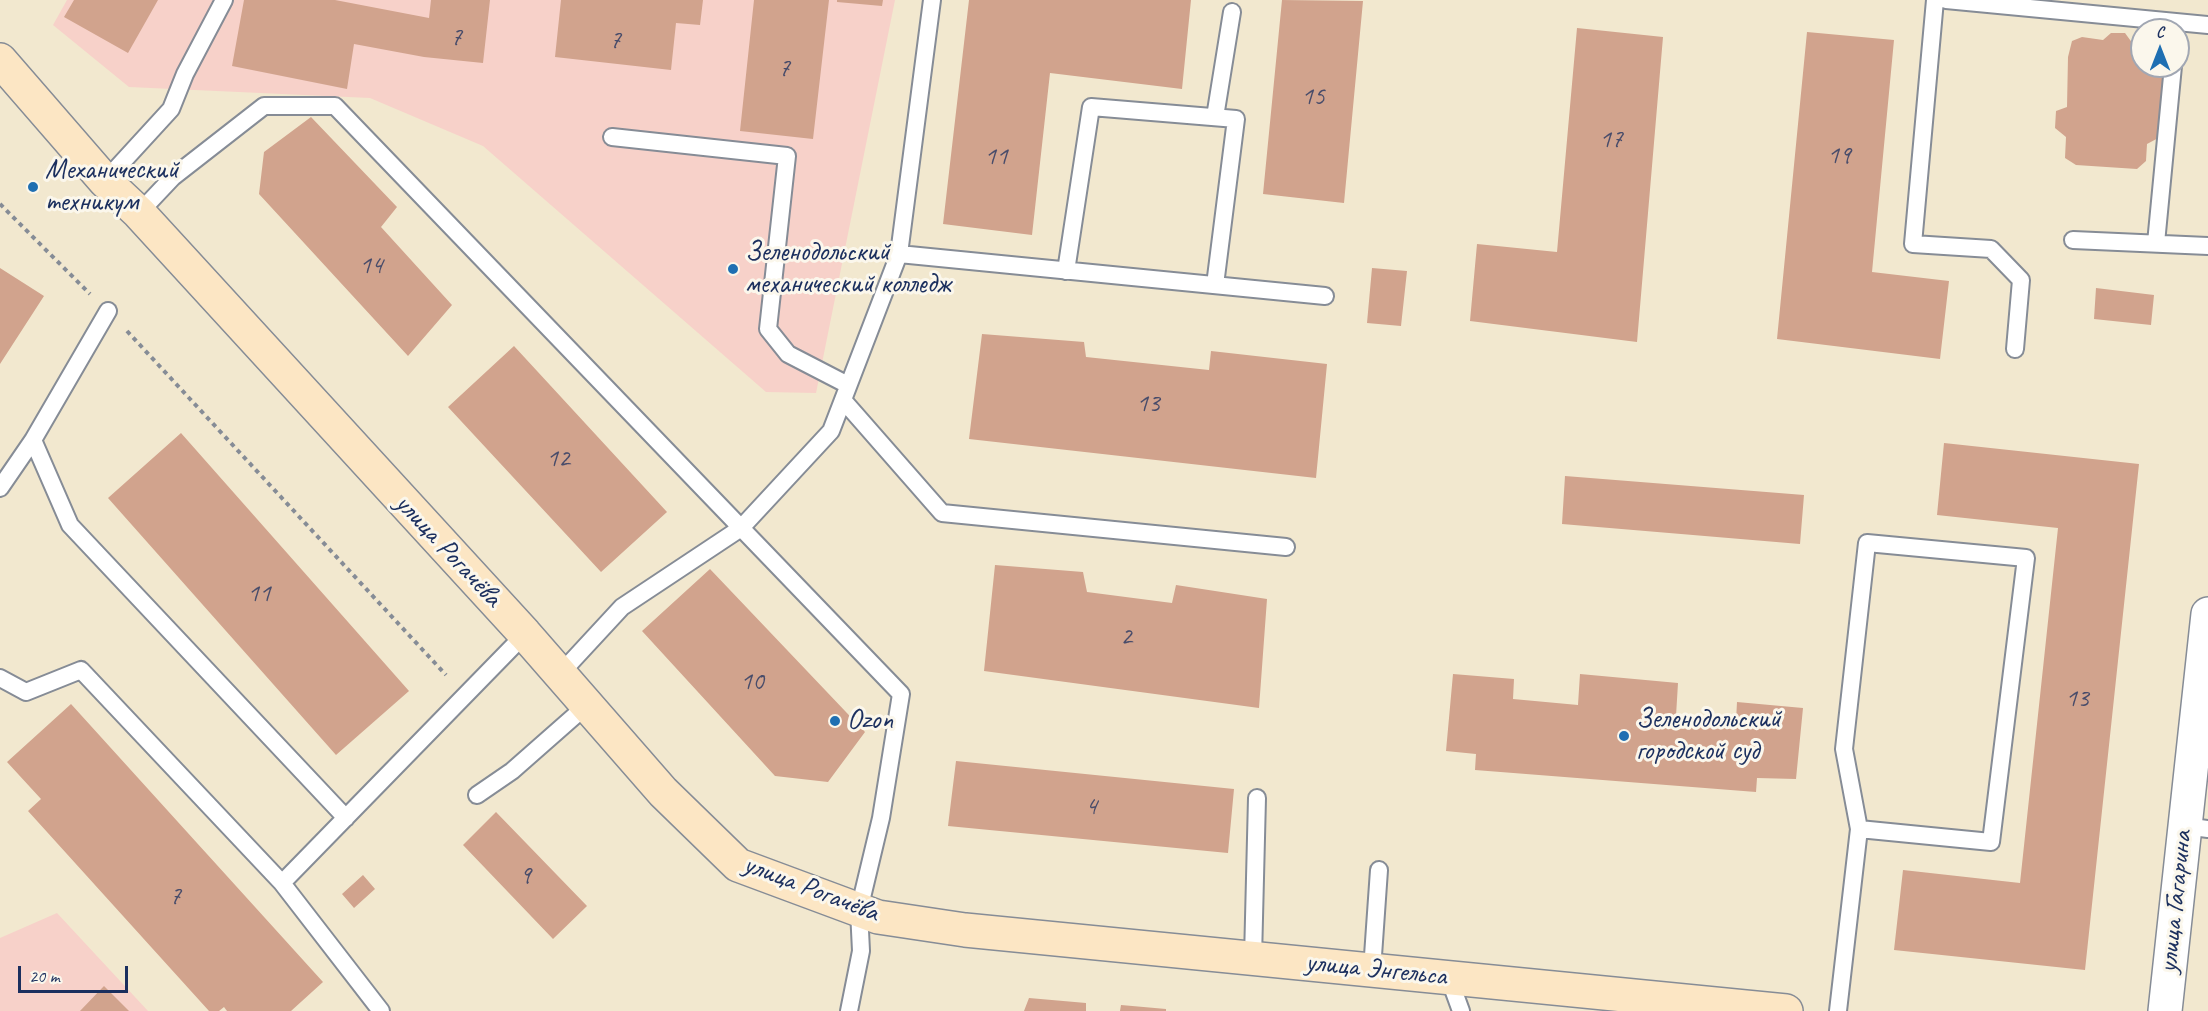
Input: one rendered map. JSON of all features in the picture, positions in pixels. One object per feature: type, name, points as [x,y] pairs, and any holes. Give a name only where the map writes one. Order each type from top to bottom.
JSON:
[{"type":"street","name":"улица Рогачёва","points":[[0,60],[105,181],[139,213],[525,634],[663,792],[738,866],[878,917],[965,930]]},
{"type":"street","name":"улица Гагарина","points":[[2165,1011],[2196,828],[2208,614]]},
{"type":"street","name":"улица Энгельса","points":[[965,930],[1786,1011]]},
{"type":"lane","points":[[105,181],[171,109],[185,74],[224,0]]},
{"type":"lane","points":[[560,674],[622,607],[741,528],[831,431],[898,254],[932,0]]},
{"type":"lane","points":[[1935,0],[1913,244],[1991,249],[2006,264],[2021,280],[2015,350]]},
{"type":"lane","points":[[1946,0],[2130,21]]},
{"type":"lane","points":[[1215,117],[1232,12]]},
{"type":"lane","points":[[2190,26],[2208,25]]},
{"type":"lane","points":[[2156,243],[2172,78]]},
{"type":"lane","points":[[139,213],[173,177],[264,106],[335,106],[901,694],[881,818],[859,910],[861,951],[849,1011]]},
{"type":"lane","points":[[1066,271],[1091,107],[1236,119],[1215,285]]},
{"type":"lane","points":[[612,137],[787,156],[768,329],[788,354],[845,393],[942,513],[1286,547]]},
{"type":"lane","points":[[2073,240],[2208,246]]},
{"type":"lane","points":[[898,254],[1324,296]]},
{"type":"lane","points":[[0,488],[33,440],[108,311]]},
{"type":"lane","points":[[33,440],[70,525],[346,818]]},
{"type":"lane","points":[[1838,1011],[1859,830],[1844,749],[1867,543],[2026,558],[1991,842],[1859,830]]},
{"type":"lane","points":[[282,883],[525,634]]},
{"type":"lane","points":[[0,678],[26,692],[81,670],[282,883],[381,1011]]},
{"type":"lane","points":[[477,795],[512,771],[587,705]]},
{"type":"lane","points":[[1253,958],[1257,798]]},
{"type":"lane","points":[[1372,970],[1379,870]]},
{"type":"lane","points":[[1449,978],[1461,1011]]},
{"type":"path","points":[[0,204],[108,311],[465,696]]},
{"type":"shaded area","name":"Зеленодольский механический колледж","points":[[67,0],[895,0],[816,393],[766,392],[483,146],[370,98],[129,87],[53,25]]},
{"type":"shaded area","points":[[57,913],[148,1011],[0,1011],[0,938]]},
{"type":"building","points":[[74,0],[158,0],[128,53],[64,17]]},
{"type":"building","points":[[244,0],[335,0],[429,18],[431,0],[490,0],[483,63],[424,57],[354,44],[347,89],[232,66]]},
{"type":"building","points":[[561,0],[703,0],[700,25],[676,23],[671,70],[555,57]]},
{"type":"building","points":[[754,0],[829,0],[813,139],[740,131]]},
{"type":"building","points":[[837,0],[883,0],[882,6],[837,2]]},
{"type":"building","points":[[969,0],[1191,0],[1182,89],[1050,73],[1032,235],[943,224]]},
{"type":"building","points":[[1282,0],[1363,1],[1344,203],[1263,194]]},
{"type":"building","points":[[1577,28],[1663,37],[1637,342],[1470,321],[1477,244],[1557,252]]},
{"type":"building","points":[[1807,32],[1894,40],[1872,272],[1949,281],[1940,359],[1777,339]]},
{"type":"building","points":[[2111,33],[2125,33],[2130,40],[2130,78],[2167,78],[2162,136],[2147,144],[2146,161],[2137,169],[2076,165],[2065,158],[2066,137],[2055,128],[2056,111],[2067,107],[2068,57],[2072,41],[2082,37],[2103,40]]},
{"type":"building","points":[[311,117],[397,207],[381,227],[452,305],[408,356],[259,194],[264,152]]},
{"type":"building","points":[[0,268],[44,296],[0,364]]},
{"type":"building","points":[[1372,268],[1407,271],[1401,326],[1367,323]]},
{"type":"building","points":[[2096,288],[2154,295],[2151,325],[2094,319]]},
{"type":"building","points":[[982,334],[1084,342],[1086,357],[1209,370],[1211,351],[1327,364],[1316,478],[969,439]]},
{"type":"building","points":[[514,346],[667,512],[601,572],[448,407]]},
{"type":"building","points":[[181,433],[409,691],[336,755],[108,498]]},
{"type":"building","points":[[1944,443],[2139,464],[2085,970],[1894,950],[1903,870],[2020,883],[2058,528],[1937,515]]},
{"type":"building","points":[[1565,476],[1804,495],[1800,544],[1562,524]]},
{"type":"building","points":[[995,565],[1083,572],[1087,592],[1172,603],[1176,585],[1267,599],[1259,708],[984,671]]},
{"type":"building","points":[[710,569],[865,732],[828,782],[775,776],[642,631]]},
{"type":"building","name":"Зеленодольский городской суд","points":[[1453,674],[1514,679],[1513,699],[1578,705],[1580,674],[1678,683],[1676,716],[1736,721],[1737,702],[1803,708],[1796,779],[1757,778],[1756,792],[1475,770],[1476,754],[1446,751]]},
{"type":"building","points":[[71,704],[323,982],[291,1011],[227,1011],[224,1007],[219,1011],[209,1011],[28,811],[41,799],[7,762]]},
{"type":"building","points":[[956,761],[1234,789],[1228,853],[948,826]]},
{"type":"building","points":[[496,812],[587,906],[553,939],[463,845]]},
{"type":"building","points":[[363,875],[375,889],[354,908],[342,894]]},
{"type":"building","points":[[104,986],[129,1011],[80,1011]]},
{"type":"building","points":[[1029,998],[1086,1003],[1086,1011],[1024,1011]]},
{"type":"building","points":[[1121,1005],[1166,1009],[1166,1011],[1120,1011]]},
{"type":"place","name":"Механический техникум","points":[[33,187]]},
{"type":"place","name":"Зеленодольский механический колледж","points":[[733,269]]},
{"type":"place","name":"Ozon","points":[[835,721]]},
{"type":"place","name":"Зеленодольский городской суд","points":[[1624,736]]}]
